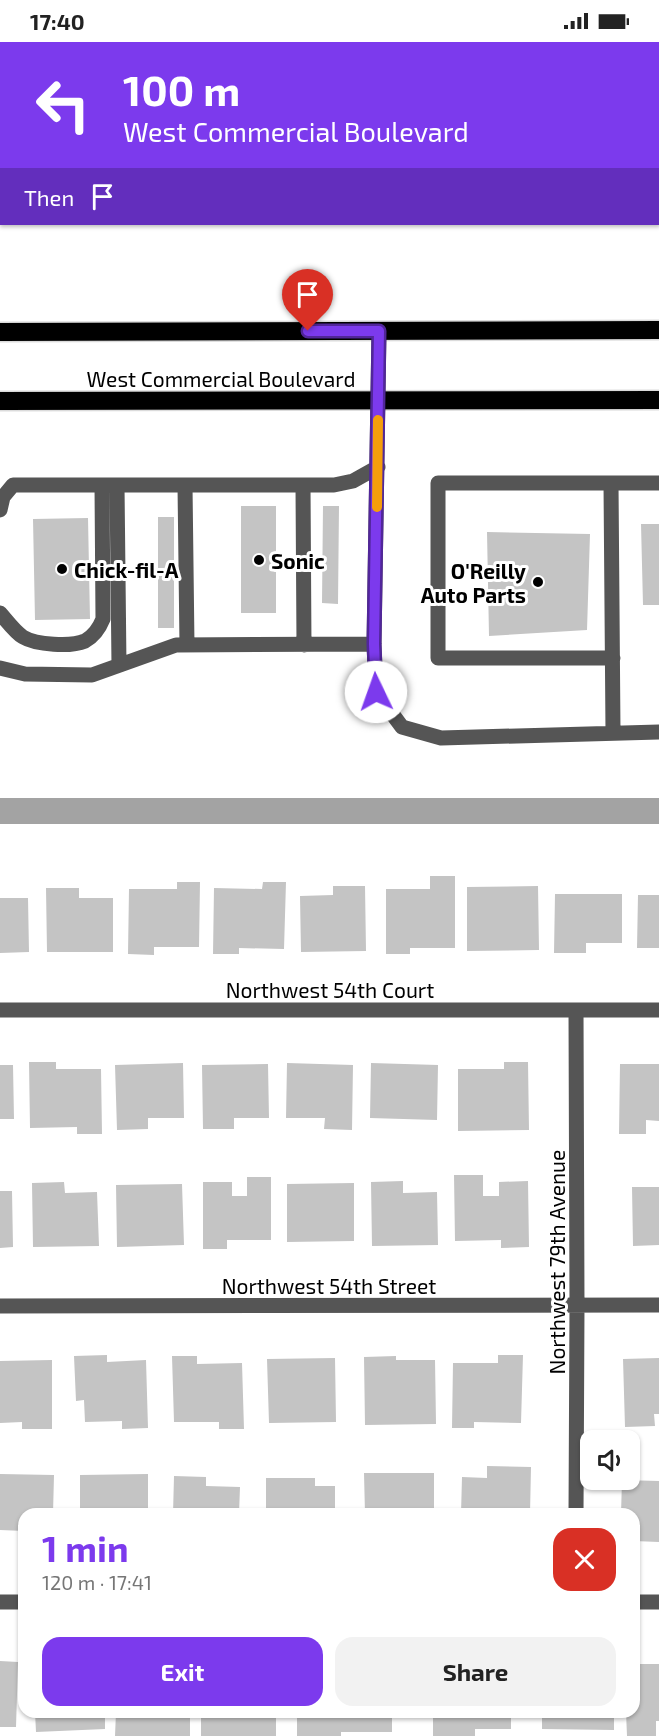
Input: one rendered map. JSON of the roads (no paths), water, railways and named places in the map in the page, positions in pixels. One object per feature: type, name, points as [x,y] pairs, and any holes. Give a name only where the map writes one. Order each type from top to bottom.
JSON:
[{"type":"highway","points":[[0,332],[659,330]]},
{"type":"highway","name":"West Commercial Boulevard","points":[[0,401],[659,400]]},
{"type":"street","points":[[379,331],[374,644],[376,692],[402,727],[441,738],[659,732]]},
{"type":"street","points":[[0,510],[3,497],[14,485],[334,485],[353,481],[378,467]]},
{"type":"street","points":[[613,658],[438,658],[438,483],[659,483]]},
{"type":"street","points":[[612,483],[613,732]]},
{"type":"street","points":[[0,613],[22,636],[40,643],[70,644],[85,640],[99,630],[103,620],[109,485]]},
{"type":"street","points":[[109,485],[119,665]]},
{"type":"street","points":[[185,485],[187,645]]},
{"type":"street","points":[[303,485],[304,645]]},
{"type":"street","points":[[0,656],[0,668],[25,674],[92,675],[176,645],[374,644]]},
{"type":"street","name":"Northwest 54th Court","points":[[0,1010],[659,1010]]},
{"type":"street","name":"Northwest 79th Avenue","points":[[576,1010],[576,1508]]},
{"type":"street","name":"Northwest 54th Street","points":[[0,1306],[659,1305]]},
{"type":"street","points":[[0,1602],[18,1602]]},
{"type":"street","points":[[640,1602],[659,1602]]},
{"type":"waterway","points":[[0,811],[659,811]]},
{"type":"place","name":"Sonic","points":[[259,560]]},
{"type":"place","name":"Chick-fil-A","points":[[62,569]]},
{"type":"place","name":"O'Reilly Auto Parts","points":[[538,582]]}]
